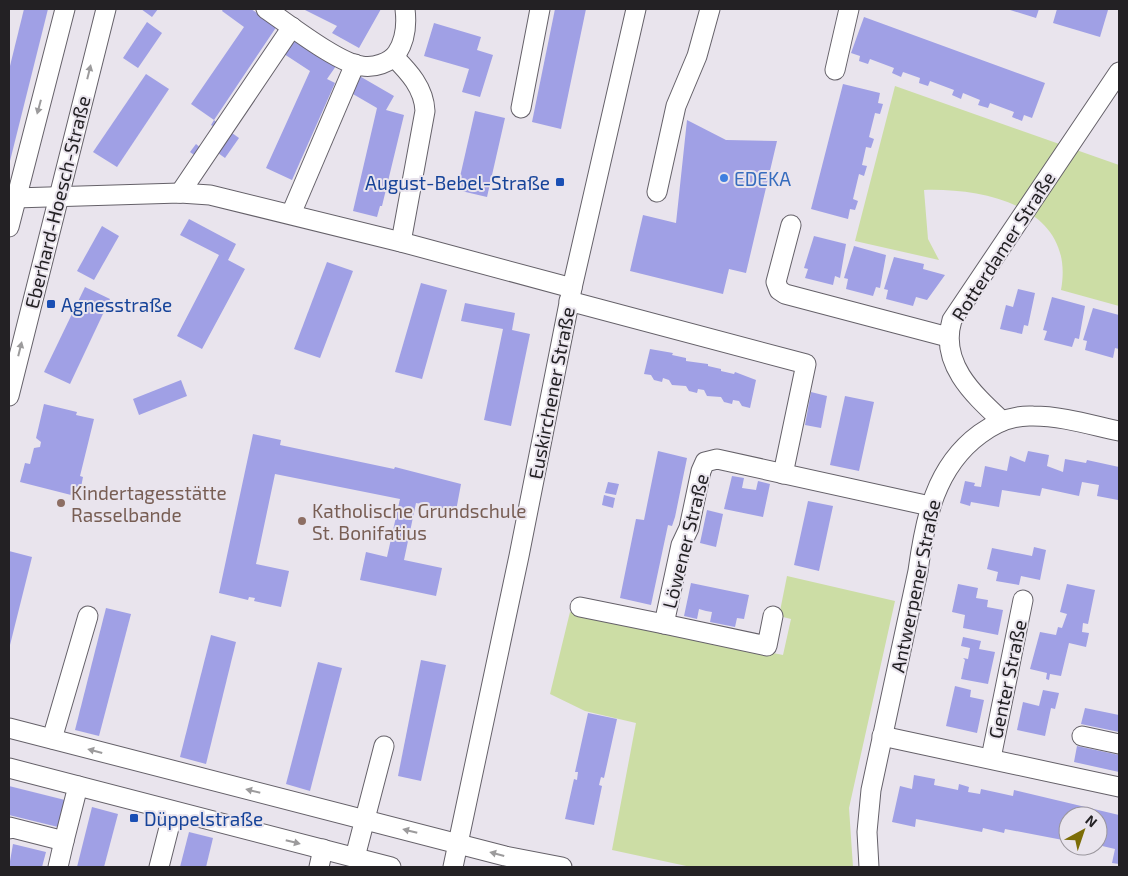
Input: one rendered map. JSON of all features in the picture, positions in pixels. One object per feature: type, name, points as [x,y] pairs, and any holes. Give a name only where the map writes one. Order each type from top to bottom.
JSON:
[{"type":"street","points":[[9,227],[65,9]]},
{"type":"street","name":"Eberhard-Hoesch-Straße","points":[[9,396],[57,198],[106,9]]},
{"type":"street","points":[[266,9],[355,64],[373,66],[394,57],[402,46],[406,23],[405,9]]},
{"type":"street","points":[[521,108],[540,9]]},
{"type":"street","name":"Euskirchener Straße","points":[[453,867],[519,556],[570,294],[636,9]]},
{"type":"street","points":[[657,192],[676,106],[697,56],[708,9]]},
{"type":"street","points":[[835,70],[849,9]]},
{"type":"street","points":[[180,193],[292,26]]},
{"type":"street","points":[[394,57],[420,88],[424,99],[425,111],[401,242]]},
{"type":"street","points":[[291,214],[355,64]]},
{"type":"street","name":"Rotterdamer Straße","points":[[1002,421],[975,396],[952,359],[948,338],[952,320],[1119,72]]},
{"type":"street","points":[[16,198],[180,193],[210,195],[401,242],[806,364],[783,474]]},
{"type":"street","points":[[791,225],[776,282],[779,290],[786,294],[948,338]]},
{"type":"street","name":"Antwerpener Straße","points":[[869,867],[867,832],[870,798],[930,506],[942,475],[955,457],[973,439],[1002,421],[1032,415],[1064,419],[1119,431]]},
{"type":"street","name":"Löwener Straße","points":[[773,616],[767,646],[664,624],[681,545],[689,528],[701,471],[706,462],[717,459],[930,506]]},
{"type":"street","name":"Genter Straße","points":[[991,758],[1023,600]]},
{"type":"street","points":[[580,607],[664,624]]},
{"type":"street","points":[[52,739],[88,616]]},
{"type":"street","points":[[9,728],[505,856],[562,867]]},
{"type":"street","name":"Genter Straße","points":[[882,736],[1119,787]]},
{"type":"street","points":[[1082,736],[1119,744]]},
{"type":"street","points":[[355,857],[384,746]]},
{"type":"street","points":[[9,768],[173,812],[321,858],[355,857],[391,867]]},
{"type":"street","points":[[58,867],[78,786]]},
{"type":"street","points":[[159,867],[173,812]]},
{"type":"street","points":[[9,829],[9,827],[64,841]]},
{"type":"green space","points":[[895,86],[1119,165],[1119,306],[1061,290],[1062,262],[1055,240],[1041,222],[1022,208],[999,199],[949,190],[924,190],[928,239],[939,260],[855,241]]},
{"type":"green space","points":[[787,576],[895,601],[849,808],[853,867],[691,867],[612,850],[636,723],[585,711],[550,694],[570,612],[783,655],[791,619],[779,616]]},
{"type":"building","points":[[24,9],[48,9],[9,165],[9,70]]},
{"type":"building","points":[[141,9],[158,9],[152,17]]},
{"type":"building","points":[[223,9],[251,9],[277,26],[214,120],[191,104],[244,27],[222,11]]},
{"type":"building","points":[[303,9],[381,9],[359,48],[332,33],[337,26]]},
{"type":"building","points":[[555,9],[586,9],[561,129],[532,122]]},
{"type":"building","points":[[1007,9],[1039,9],[1036,18]]},
{"type":"building","points":[[1057,9],[1108,10],[1100,37],[1053,23]]},
{"type":"building","points":[[864,17],[1045,83],[1032,118],[1024,115],[1022,121],[1012,117],[1014,112],[990,103],[988,108],[978,105],[980,100],[963,93],[961,99],[952,95],[954,90],[930,81],[928,86],[919,83],[920,78],[903,72],[901,77],[892,73],[894,68],[870,59],[868,64],[859,61],[860,56],[851,53]]},
{"type":"building","points":[[147,22],[162,33],[138,68],[123,58]]},
{"type":"building","points":[[434,23],[481,37],[477,50],[493,55],[480,97],[462,92],[469,69],[424,56]]},
{"type":"building","points":[[291,36],[336,66],[327,79],[335,83],[292,180],[266,168],[310,71],[281,52]]},
{"type":"building","points":[[146,74],[169,89],[117,167],[93,152]]},
{"type":"building","points":[[356,74],[394,96],[386,110],[404,115],[382,206],[380,206],[377,217],[353,211],[377,108],[346,90]]},
{"type":"building","points":[[843,84],[880,93],[878,103],[883,104],[880,114],[875,113],[869,137],[874,139],[871,148],[866,147],[862,165],[867,166],[864,176],[859,174],[853,199],[858,201],[855,210],[850,209],[848,219],[811,209]]},
{"type":"building","points":[[475,111],[505,118],[487,197],[457,190]]},
{"type":"building","points":[[214,120],[220,125],[218,129],[211,125]]},
{"type":"building","name":"EDEKA","points":[[687,120],[726,140],[777,141],[746,273],[729,269],[723,294],[630,271],[643,215],[676,223]]},
{"type":"building","points":[[232,133],[239,138],[225,158],[218,153]]},
{"type":"building","points":[[196,144],[202,149],[197,157],[190,152]]},
{"type":"building","points":[[189,219],[236,244],[228,260],[245,269],[202,349],[177,336],[219,255],[180,235]]},
{"type":"building","points":[[102,226],[119,236],[94,280],[77,271]]},
{"type":"building","points":[[814,236],[846,244],[840,278],[835,276],[833,285],[805,278],[808,269],[804,268]]},
{"type":"building","points":[[854,246],[886,255],[880,288],[876,287],[873,296],[846,289],[848,279],[844,278]]},
{"type":"building","points":[[894,257],[924,264],[923,269],[945,275],[927,300],[916,297],[913,306],[886,299],[888,290],[884,289]]},
{"type":"building","points":[[327,262],[353,271],[320,358],[294,349]]},
{"type":"building","points":[[421,283],[447,290],[422,379],[395,372]]},
{"type":"building","points":[[85,287],[110,299],[70,384],[44,372]]},
{"type":"building","points":[[1018,289],[1035,293],[1028,326],[1024,325],[1022,334],[1000,329],[1006,305],[1013,307]]},
{"type":"building","points":[[1052,297],[1085,306],[1079,339],[1075,338],[1072,347],[1044,340],[1047,331],[1043,330]]},
{"type":"building","points":[[465,303],[515,313],[512,330],[530,334],[511,426],[484,420],[503,329],[461,321]]},
{"type":"building","points":[[1093,308],[1119,315],[1119,349],[1115,348],[1113,358],[1085,350],[1087,341],[1083,340]]},
{"type":"building","points":[[650,349],[673,353],[672,355],[686,358],[686,361],[708,364],[708,366],[721,369],[721,371],[734,374],[735,372],[756,380],[750,408],[742,406],[739,401],[733,400],[732,404],[724,402],[721,397],[707,396],[704,390],[698,389],[697,393],[689,391],[686,386],[672,385],[669,380],[663,378],[662,382],[654,380],[651,375],[644,374]]},
{"type":"building","points":[[181,380],[187,396],[139,415],[133,399]]},
{"type":"building","points":[[811,392],[827,396],[821,428],[805,425]]},
{"type":"building","points":[[845,396],[874,402],[859,471],[830,465]]},
{"type":"building","points":[[44,404],[77,412],[76,415],[94,419],[80,476],[83,477],[79,497],[20,482],[25,463],[30,464],[34,448],[40,447],[41,442],[36,438]]},
{"type":"building","points":[[253,434],[281,440],[280,445],[394,469],[395,467],[461,484],[456,511],[416,503],[404,560],[442,568],[436,596],[360,580],[366,552],[387,557],[400,499],[275,474],[256,564],[289,571],[281,607],[254,601],[255,598],[249,597],[248,600],[219,593]]},
{"type":"building","points":[[658,451],[687,458],[675,517],[672,526],[668,525],[651,605],[620,598],[636,519],[644,520]]},
{"type":"building","points":[[1028,451],[1049,455],[1047,466],[1063,472],[1065,459],[1086,463],[1087,460],[1119,467],[1118,500],[1097,496],[1099,485],[1082,482],[1079,496],[1042,488],[1040,496],[1002,490],[999,507],[971,502],[970,506],[960,503],[965,481],[975,483],[974,486],[981,487],[985,466],[1007,471],[1010,456],[1025,462]]},
{"type":"building","points":[[732,476],[744,478],[742,488],[756,490],[758,481],[770,484],[763,517],[724,509]]},
{"type":"building","points":[[608,482],[619,484],[616,495],[605,493]]},
{"type":"building","points":[[604,495],[615,498],[613,508],[602,505]]},
{"type":"building","points":[[808,501],[833,506],[819,571],[794,565]]},
{"type":"building","points":[[707,510],[723,514],[716,547],[700,543]]},
{"type":"building","points":[[1034,547],[1046,550],[1040,580],[1021,576],[1019,585],[996,581],[998,572],[987,569],[992,548],[1032,556]]},
{"type":"building","points":[[9,551],[32,557],[9,649]]},
{"type":"building","points":[[691,583],[749,595],[744,619],[737,618],[735,627],[710,622],[712,612],[699,609],[697,619],[684,616]]},
{"type":"building","points":[[958,584],[978,588],[976,598],[988,600],[987,607],[1003,610],[998,635],[963,628],[965,615],[952,612]]},
{"type":"building","points":[[1067,584],[1095,590],[1088,624],[1083,623],[1082,632],[1089,633],[1086,647],[1069,643],[1061,676],[1050,674],[1049,680],[1046,679],[1047,673],[1030,669],[1040,632],[1056,635],[1058,627],[1062,628],[1067,614],[1060,612]]},
{"type":"building","points":[[106,608],[131,614],[99,736],[75,730]]},
{"type":"building","points":[[211,635],[236,642],[206,764],[180,757]]},
{"type":"building","points":[[963,637],[981,641],[979,649],[995,652],[988,684],[961,679],[965,660],[963,658],[968,659],[970,648],[961,646]]},
{"type":"building","points":[[421,660],[446,665],[421,781],[398,776]]},
{"type":"building","points":[[318,662],[342,668],[310,791],[286,784]]},
{"type":"building","points":[[955,686],[971,690],[970,697],[984,700],[977,733],[946,726]]},
{"type":"building","points":[[1043,690],[1059,693],[1055,709],[1051,708],[1045,736],[1017,730],[1023,702],[1039,706]]},
{"type":"building","points":[[1085,708],[1119,715],[1119,732],[1081,724]]},
{"type":"building","points":[[588,713],[617,719],[604,778],[601,777],[599,785],[602,786],[594,825],[565,819],[574,779],[577,780],[578,772],[575,772]]},
{"type":"building","points":[[1077,746],[1119,755],[1119,772],[1074,762]]},
{"type":"building","points":[[914,775],[935,779],[934,785],[958,790],[959,784],[969,787],[968,792],[980,794],[981,789],[1013,796],[1014,790],[1081,806],[1058,806],[1058,839],[1005,829],[1004,833],[983,828],[982,832],[916,819],[915,827],[892,822],[900,786],[912,789]]},
{"type":"building","points":[[9,786],[65,800],[58,827],[9,815]]},
{"type":"building","points":[[92,807],[118,814],[104,867],[77,867]]},
{"type":"building","points":[[1108,812],[1119,815],[1119,864],[1112,863],[1115,849],[1108,847]]},
{"type":"building","points":[[189,832],[213,838],[206,867],[180,867]]},
{"type":"building","points":[[13,844],[46,852],[42,867],[9,867]]},
{"type":"place","name":"EDEKA","points":[[724,178]]},
{"type":"place","name":"August-Bebel-Straße","points":[[560,182]]},
{"type":"place","name":"Agnesstraße","points":[[51,304]]},
{"type":"place","name":"Kindertagesstätte Rasselbande","points":[[61,503]]},
{"type":"place","name":"Katholische Grundschule St. Bonifatius","points":[[302,521]]},
{"type":"place","name":"Düppelstraße","points":[[134,818]]}]
